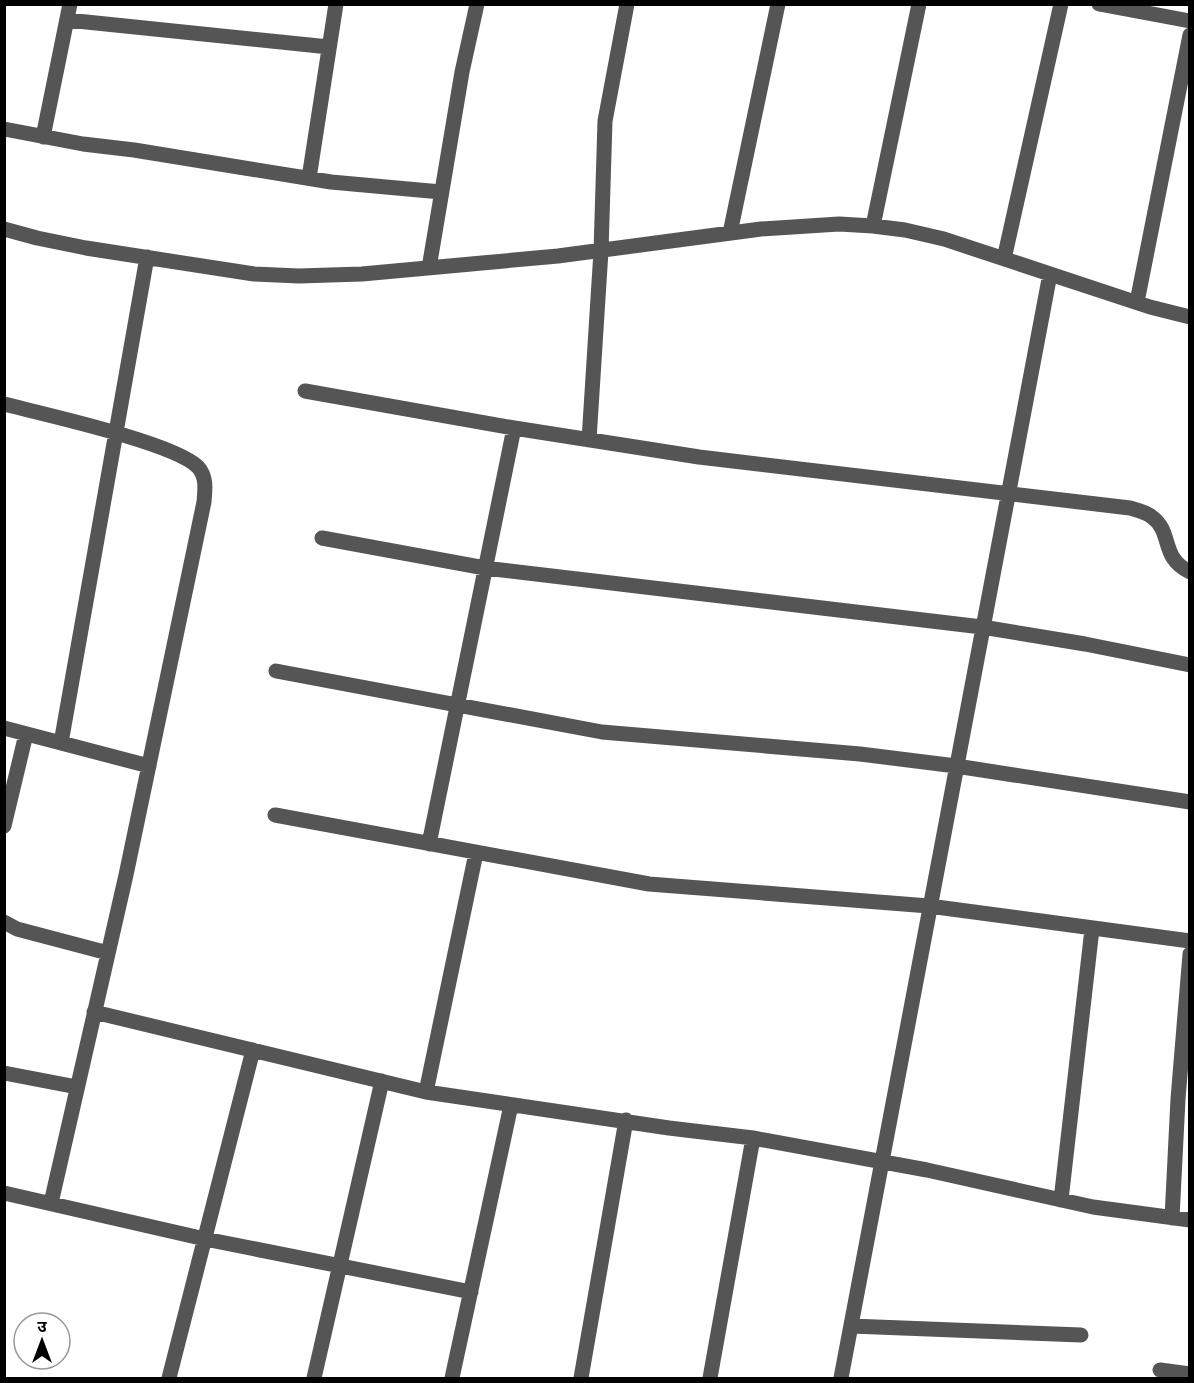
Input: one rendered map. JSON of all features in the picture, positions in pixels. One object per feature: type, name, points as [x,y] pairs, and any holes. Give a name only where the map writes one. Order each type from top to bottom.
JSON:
[{"type":"street","points":[[309,178],[336,4]]},
{"type":"street","points":[[429,268],[462,72],[477,4]]},
{"type":"street","points":[[589,440],[601,251],[605,121],[627,4]]},
{"type":"street","points":[[730,233],[778,4]]},
{"type":"street","points":[[873,226],[919,4]]},
{"type":"street","points":[[1005,259],[1061,4]]},
{"type":"street","points":[[1099,4],[1190,21]]},
{"type":"street","points":[[43,137],[69,12],[329,47]]},
{"type":"street","points":[[1137,302],[1190,35]]},
{"type":"street","points":[[4,129],[309,178],[441,192]]},
{"type":"street","points":[[4,228],[37,238],[147,257],[254,274],[299,276],[362,274],[601,251],[730,233],[839,224],[873,226],[905,230],[944,239],[1190,317]]},
{"type":"street","points":[[61,743],[147,257]]},
{"type":"street","points":[[841,1378],[1050,274]]},
{"type":"street","points":[[305,391],[514,428],[699,457],[1116,506],[1141,511],[1157,521],[1164,534],[1169,553],[1177,565],[1190,572]]},
{"type":"street","points":[[4,404],[117,434],[182,455],[200,469],[206,488],[149,766],[51,1203]]},
{"type":"street","points":[[429,844],[514,428]]},
{"type":"street","points":[[322,538],[485,568],[982,627],[1190,665]]},
{"type":"street","points":[[276,671],[602,732],[860,754],[956,766],[1190,802]]},
{"type":"street","points":[[4,728],[149,766]]},
{"type":"street","points":[[4,826],[26,734]]},
{"type":"street","points":[[275,815],[649,884],[929,906],[1190,941]]},
{"type":"street","points":[[426,1092],[476,853]]},
{"type":"street","points":[[4,922],[17,929],[108,953]]},
{"type":"street","points":[[1061,1200],[1092,929]]},
{"type":"street","points":[[1172,1218],[1184,1100],[1190,954]]},
{"type":"street","points":[[93,1012],[426,1092],[753,1138],[881,1162],[1093,1207],[1190,1220]]},
{"type":"street","points":[[169,1378],[253,1050]]},
{"type":"street","points":[[4,1073],[77,1087]]},
{"type":"street","points":[[314,1378],[382,1081]]},
{"type":"street","points":[[452,1378],[511,1105]]},
{"type":"street","points":[[581,1378],[626,1120]]},
{"type":"street","points":[[710,1378],[753,1138]]},
{"type":"street","points":[[4,1193],[205,1239],[471,1292]]},
{"type":"street","points":[[851,1326],[1081,1335]]},
{"type":"street","points":[[1160,1370],[1190,1374]]}]
